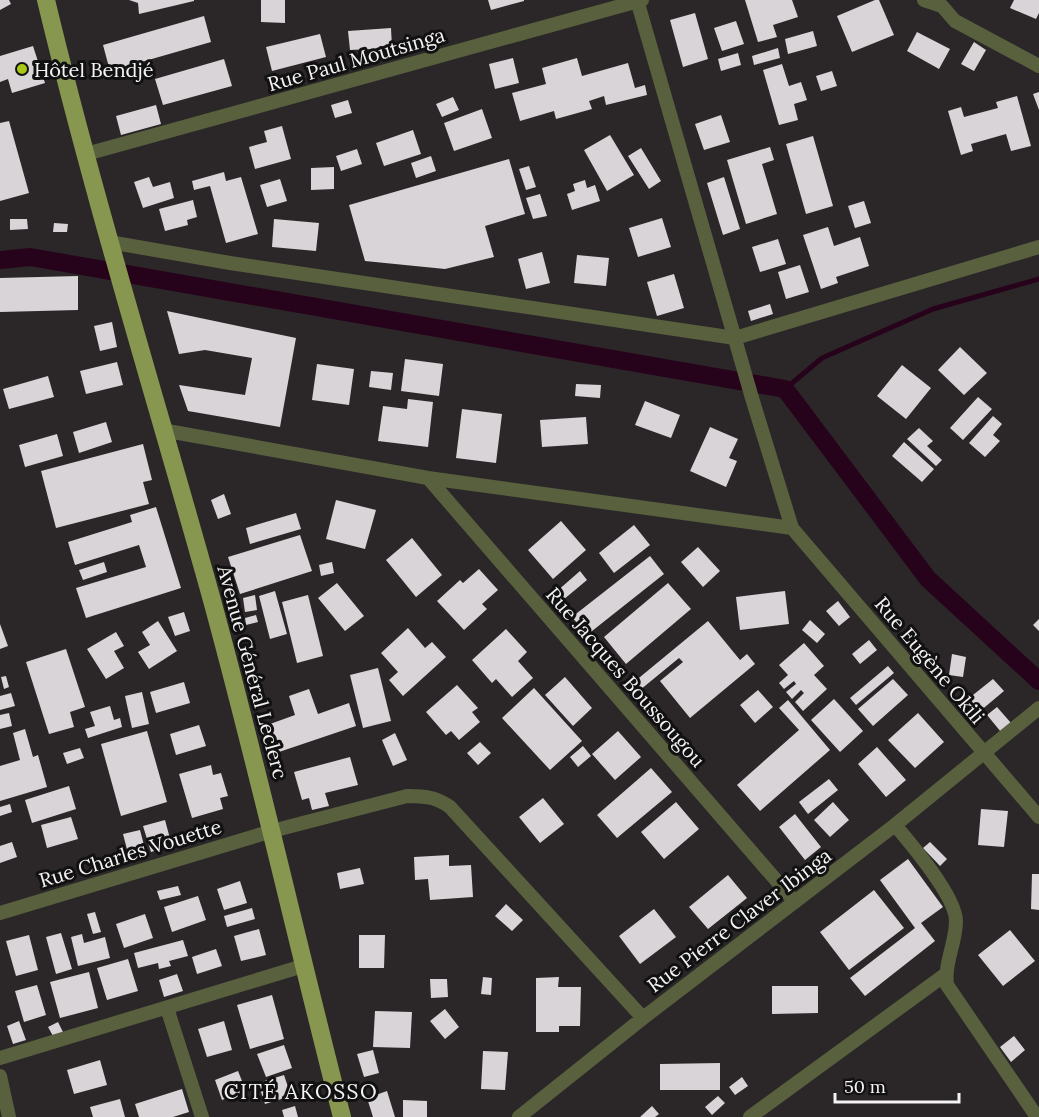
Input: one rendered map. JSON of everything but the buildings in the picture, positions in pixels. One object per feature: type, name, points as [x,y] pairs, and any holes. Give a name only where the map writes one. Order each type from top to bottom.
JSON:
[{"type":"main road","name":"Avenue Général Leclerc","points":[[46,0],[111,247],[210,593],[272,831],[303,966],[342,1117]]},
{"type":"street","name":"Rue Paul Moutsinga","points":[[86,154],[639,0]]},
{"type":"street","points":[[162,430],[428,478],[792,528],[740,357],[639,0]]},
{"type":"street","points":[[924,0],[941,3],[955,21],[1039,66]]},
{"type":"street","points":[[111,247],[735,338],[1039,247]]},
{"type":"street","name":"Rue Jacques Boussougou","points":[[428,478],[795,902]]},
{"type":"street","name":"Rue Eugène Okili","points":[[792,528],[1039,817]]},
{"type":"street","name":"Rue Pierre Claver Ibinga","points":[[519,1117],[643,1018],[895,825],[1039,708]]},
{"type":"street","name":"Rue Charles Vouette","points":[[0,913],[272,831],[407,796],[428,796],[439,799],[450,807],[643,1018]]},
{"type":"street","points":[[895,825],[914,847],[954,905],[956,922],[946,974],[947,985],[1037,1117]]},
{"type":"street","points":[[0,1058],[303,966]]},
{"type":"street","points":[[750,1117],[946,974]]},
{"type":"street","points":[[167,1008],[202,1117]]},
{"type":"street","points":[[0,1076],[9,1117]]},
{"type":"waterway","points":[[0,260],[30,257],[785,389],[928,579],[1039,681]]},
{"type":"waterway","points":[[785,389],[822,358],[933,309],[1039,279]]},
{"type":"place","name":"Hôtel Bendjé","points":[[22,69]]},
{"type":"district","name":"CITÉ AKOSSO","points":[[301,1091]]}]
